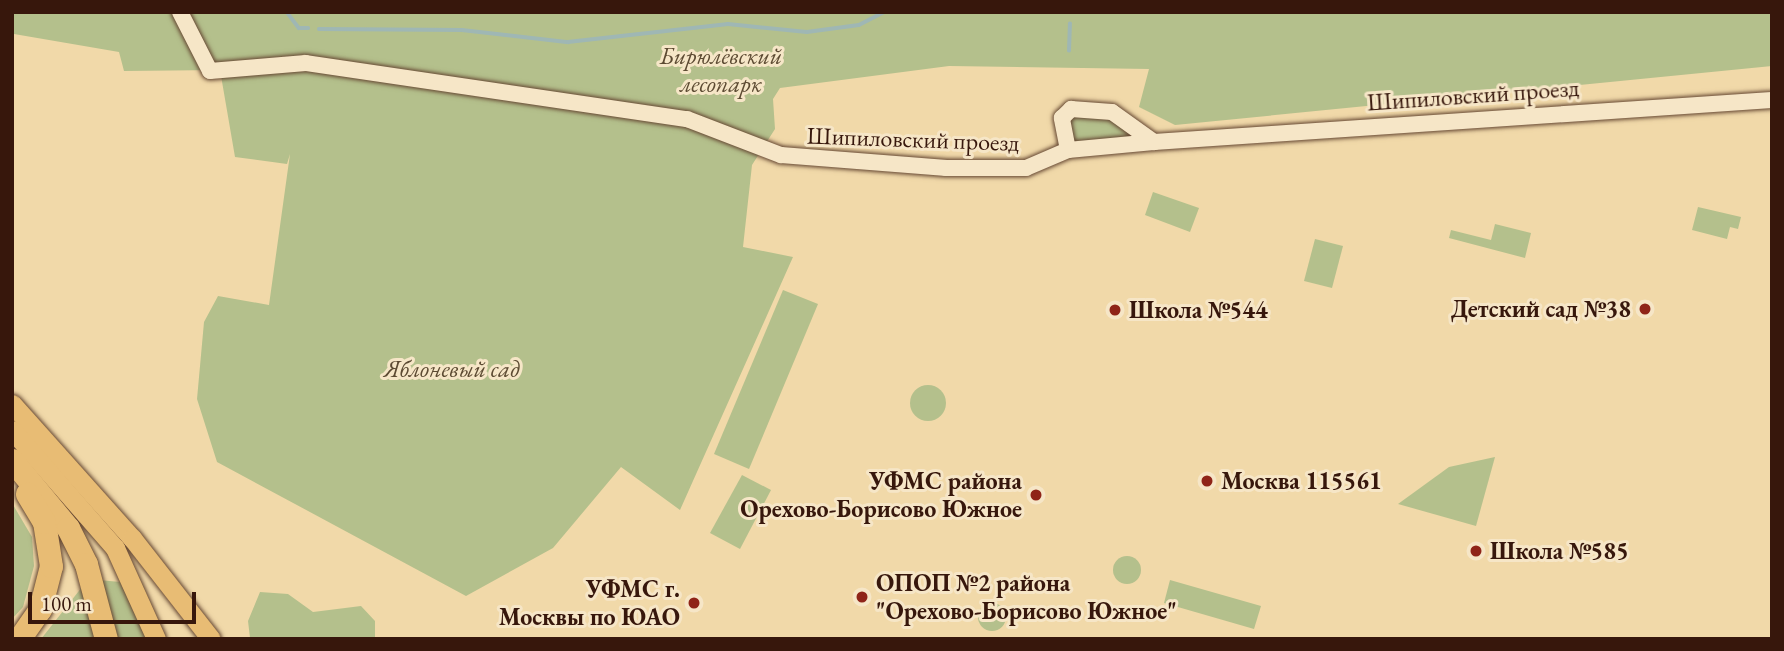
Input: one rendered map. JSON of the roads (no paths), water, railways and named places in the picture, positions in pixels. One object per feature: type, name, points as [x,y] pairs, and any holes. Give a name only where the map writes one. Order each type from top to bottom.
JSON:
[{"type":"highway","points":[[12,460],[68,528],[86,564],[106,639]]},
{"type":"highway","points":[[12,479],[44,522],[51,566],[40,609],[19,639]]},
{"type":"main road","points":[[12,404],[132,538],[211,639]]},
{"type":"main road","points":[[12,430],[89,515],[125,566],[156,639]]},
{"type":"street","name":"Шипиловский проезд","points":[[180,12],[210,71],[306,63],[390,80],[568,100],[687,119],[762,150],[837,161],[1026,168],[1068,150],[1154,142],[1772,100]]},
{"type":"street","points":[[1068,150],[1062,118],[1071,109],[1112,112],[1154,142]]},
{"type":"waterway","points":[[287,12],[299,28],[308,28]]},
{"type":"waterway","points":[[319,29],[462,30],[568,42],[728,24],[807,32],[859,25],[885,12]]},
{"type":"waterway","points":[[1069,51],[1070,24]]},
{"type":"place","name":"Детский сад №38","points":[[1645,309]]},
{"type":"place","name":"Школа №544","points":[[1115,310]]},
{"type":"place","name":"Москва 115561","points":[[1207,481]]},
{"type":"place","name":"УФМС района Орехово-Борисово Южное","points":[[1036,495]]},
{"type":"place","name":"Школа №585","points":[[1476,551]]},
{"type":"place","name":"ОПОП №2 района \"Орехово-Борисово Южное\"","points":[[862,597]]},
{"type":"place","name":"УФМС г. Москвы по ЮАО","points":[[694,603]]},
{"type":"park label","name":"Бирюлёвский лесопарк","points":[[721,70]]},
{"type":"park label","name":"Яблоневый сад","points":[[452,369]]}]
